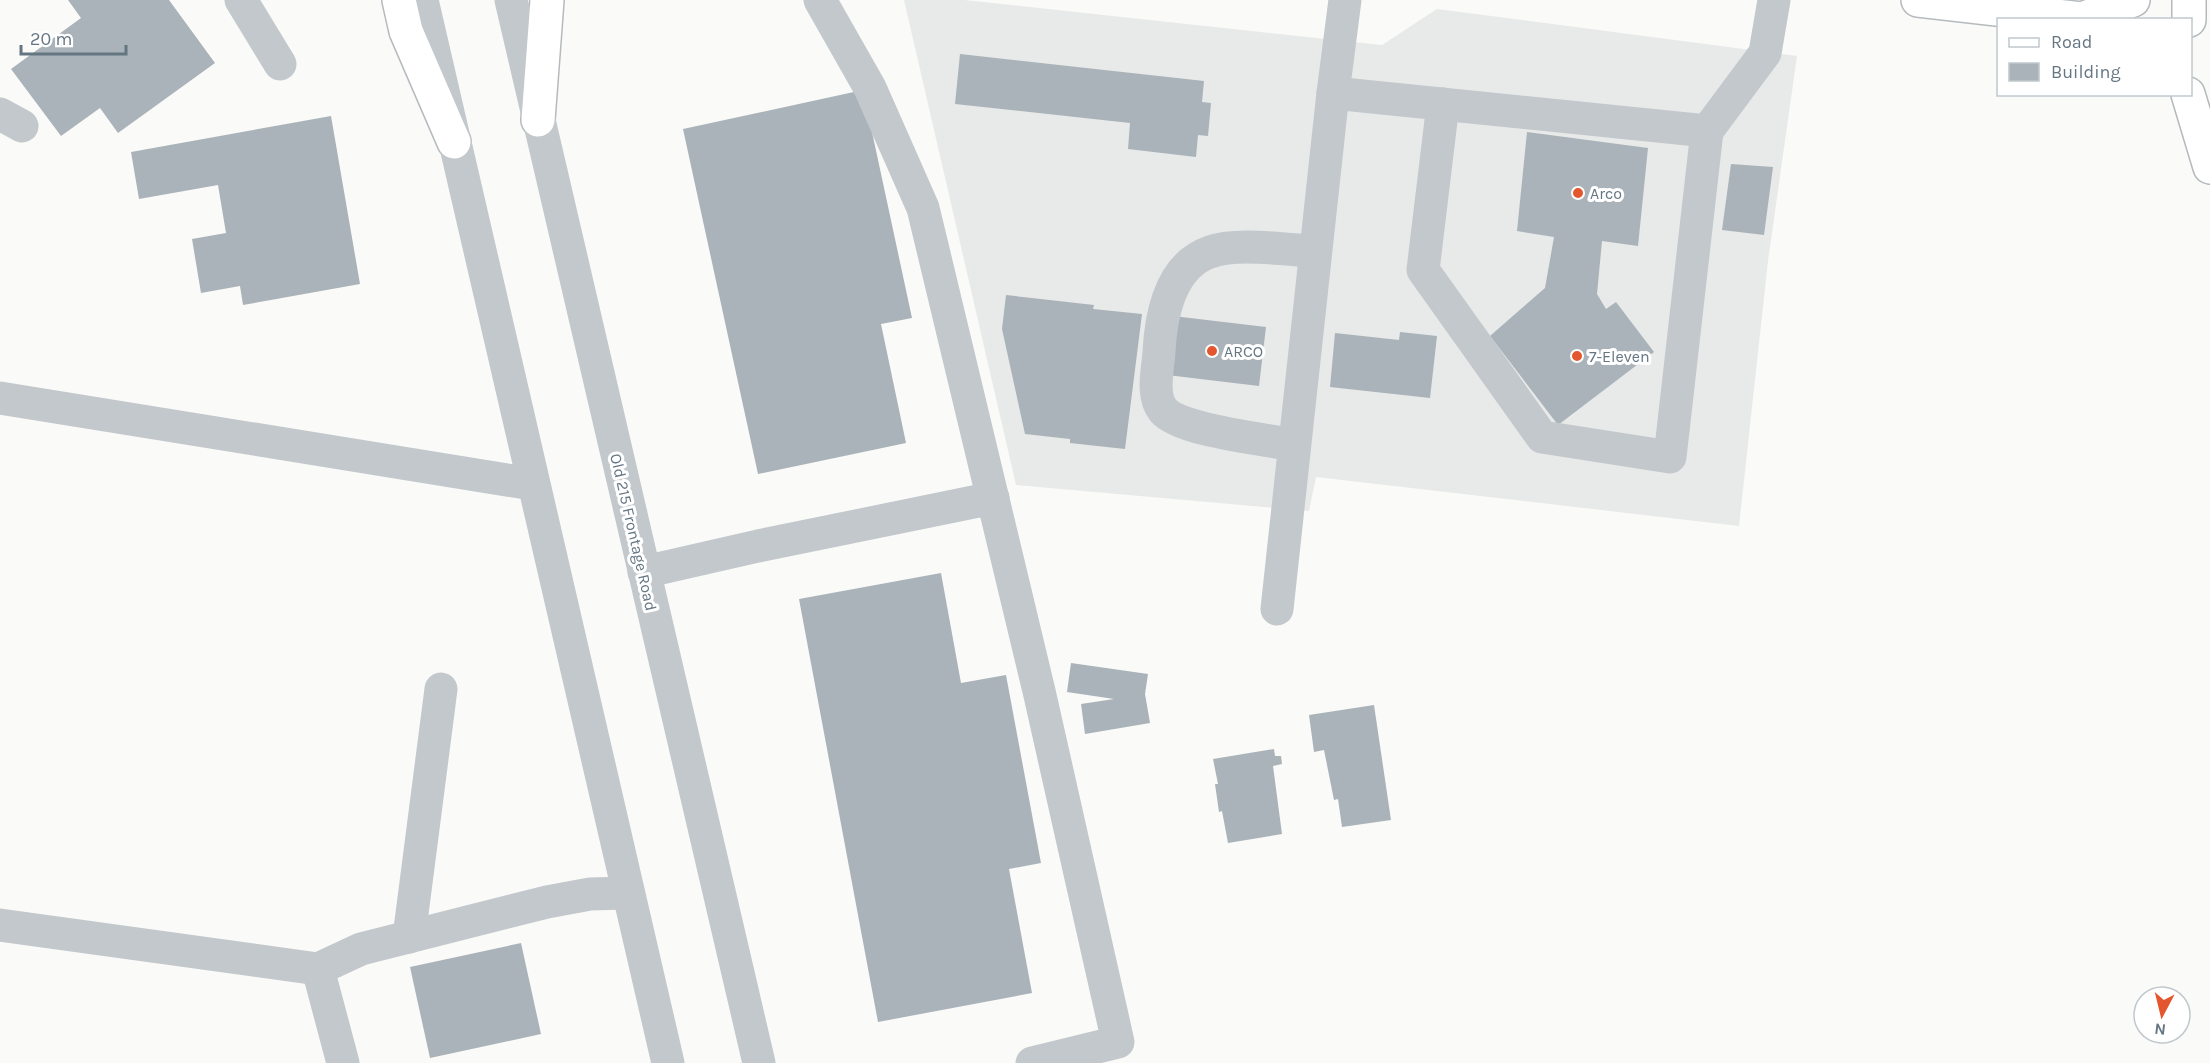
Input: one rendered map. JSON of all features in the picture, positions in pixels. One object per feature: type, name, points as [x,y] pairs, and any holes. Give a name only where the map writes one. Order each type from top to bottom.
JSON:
[{"type":"main road","points":[[399,0],[406,32],[454,142]]},
{"type":"main road","points":[[538,120],[547,0]]},
{"type":"main road","points":[[1918,0],[2073,18]]},
{"type":"main road","points":[[2085,18],[2133,0]]},
{"type":"main road","points":[[2189,0],[2189,18]]},
{"type":"main road","points":[[2189,96],[2210,167]]},
{"type":"street","points":[[241,0],[280,64]]},
{"type":"street","points":[[422,0],[532,484],[668,1063]]},
{"type":"street","name":"Old 215 Frontage Road","points":[[510,0],[759,1063]]},
{"type":"street","points":[[820,0],[870,88],[923,208],[1042,703],[1120,1052],[1032,1063]]},
{"type":"street","points":[[1277,609],[1315,251],[1345,0]]},
{"type":"street","points":[[1443,104],[1423,270],[1542,437],[1670,457],[1707,131],[1765,53],[1774,0]]},
{"type":"street","points":[[1333,93],[1707,131]]},
{"type":"street","points":[[1294,445],[1189,426],[1163,411],[1156,396],[1161,322],[1171,292],[1186,267],[1209,252],[1232,248],[1315,251]]},
{"type":"street","points":[[0,398],[532,484]]},
{"type":"street","points":[[644,572],[993,498]]},
{"type":"street","points":[[409,937],[441,689]]},
{"type":"street","points":[[0,925],[318,969],[361,949],[547,902],[590,894],[628,893]]},
{"type":"street","points":[[318,969],[343,1063]]},
{"type":"shaded area","points":[[904,0],[965,0],[1382,45],[1437,9],[1797,56],[1768,261],[1739,526],[1316,477],[1309,511],[1016,485]]},
{"type":"building","points":[[68,0],[169,0],[215,63],[118,133],[100,108],[61,136],[11,69],[81,18]]},
{"type":"building","points":[[960,54],[1204,81],[1202,102],[1211,103],[1208,136],[1198,135],[1196,157],[1128,149],[1130,123],[955,104]]},
{"type":"building","points":[[863,90],[912,318],[881,324],[906,443],[758,474],[683,129]]},
{"type":"building","points":[[331,116],[360,284],[243,305],[240,286],[201,293],[192,239],[226,233],[218,185],[139,199],[131,152]]},
{"type":"building","points":[[1527,132],[1648,148],[1638,246],[1602,241],[1597,294],[1606,309],[1616,302],[1654,352],[1558,425],[1490,336],[1545,288],[1554,237],[1517,231]]},
{"type":"building","points":[[1731,164],[1773,167],[1764,235],[1722,230]]},
{"type":"building","points":[[1006,295],[1094,305],[1093,309],[1142,314],[1125,449],[1070,443],[1070,439],[1025,434],[1002,329]]},
{"type":"building","points":[[1173,316],[1266,327],[1259,386],[1167,375]]},
{"type":"building","points":[[1400,332],[1437,336],[1430,398],[1330,387],[1335,333],[1399,340]]},
{"type":"building","points":[[941,573],[961,683],[1006,675],[1041,863],[1009,869],[1032,993],[878,1022],[799,599]]},
{"type":"building","points":[[1071,663],[1148,674],[1145,694],[1150,723],[1085,734],[1081,704],[1114,699],[1067,692]]},
{"type":"building","points":[[1374,705],[1391,820],[1342,827],[1338,799],[1334,800],[1324,750],[1314,752],[1309,715]]},
{"type":"building","points":[[1274,749],[1275,756],[1281,756],[1282,764],[1273,766],[1282,834],[1228,843],[1222,811],[1219,812],[1215,784],[1218,784],[1213,759]]},
{"type":"building","points":[[521,943],[541,1034],[430,1058],[410,967]]},
{"type":"place","name":"Arco","points":[[1578,193]]},
{"type":"place","name":"ARCO","points":[[1212,351]]},
{"type":"place","name":"7-Eleven","points":[[1577,356]]}]
